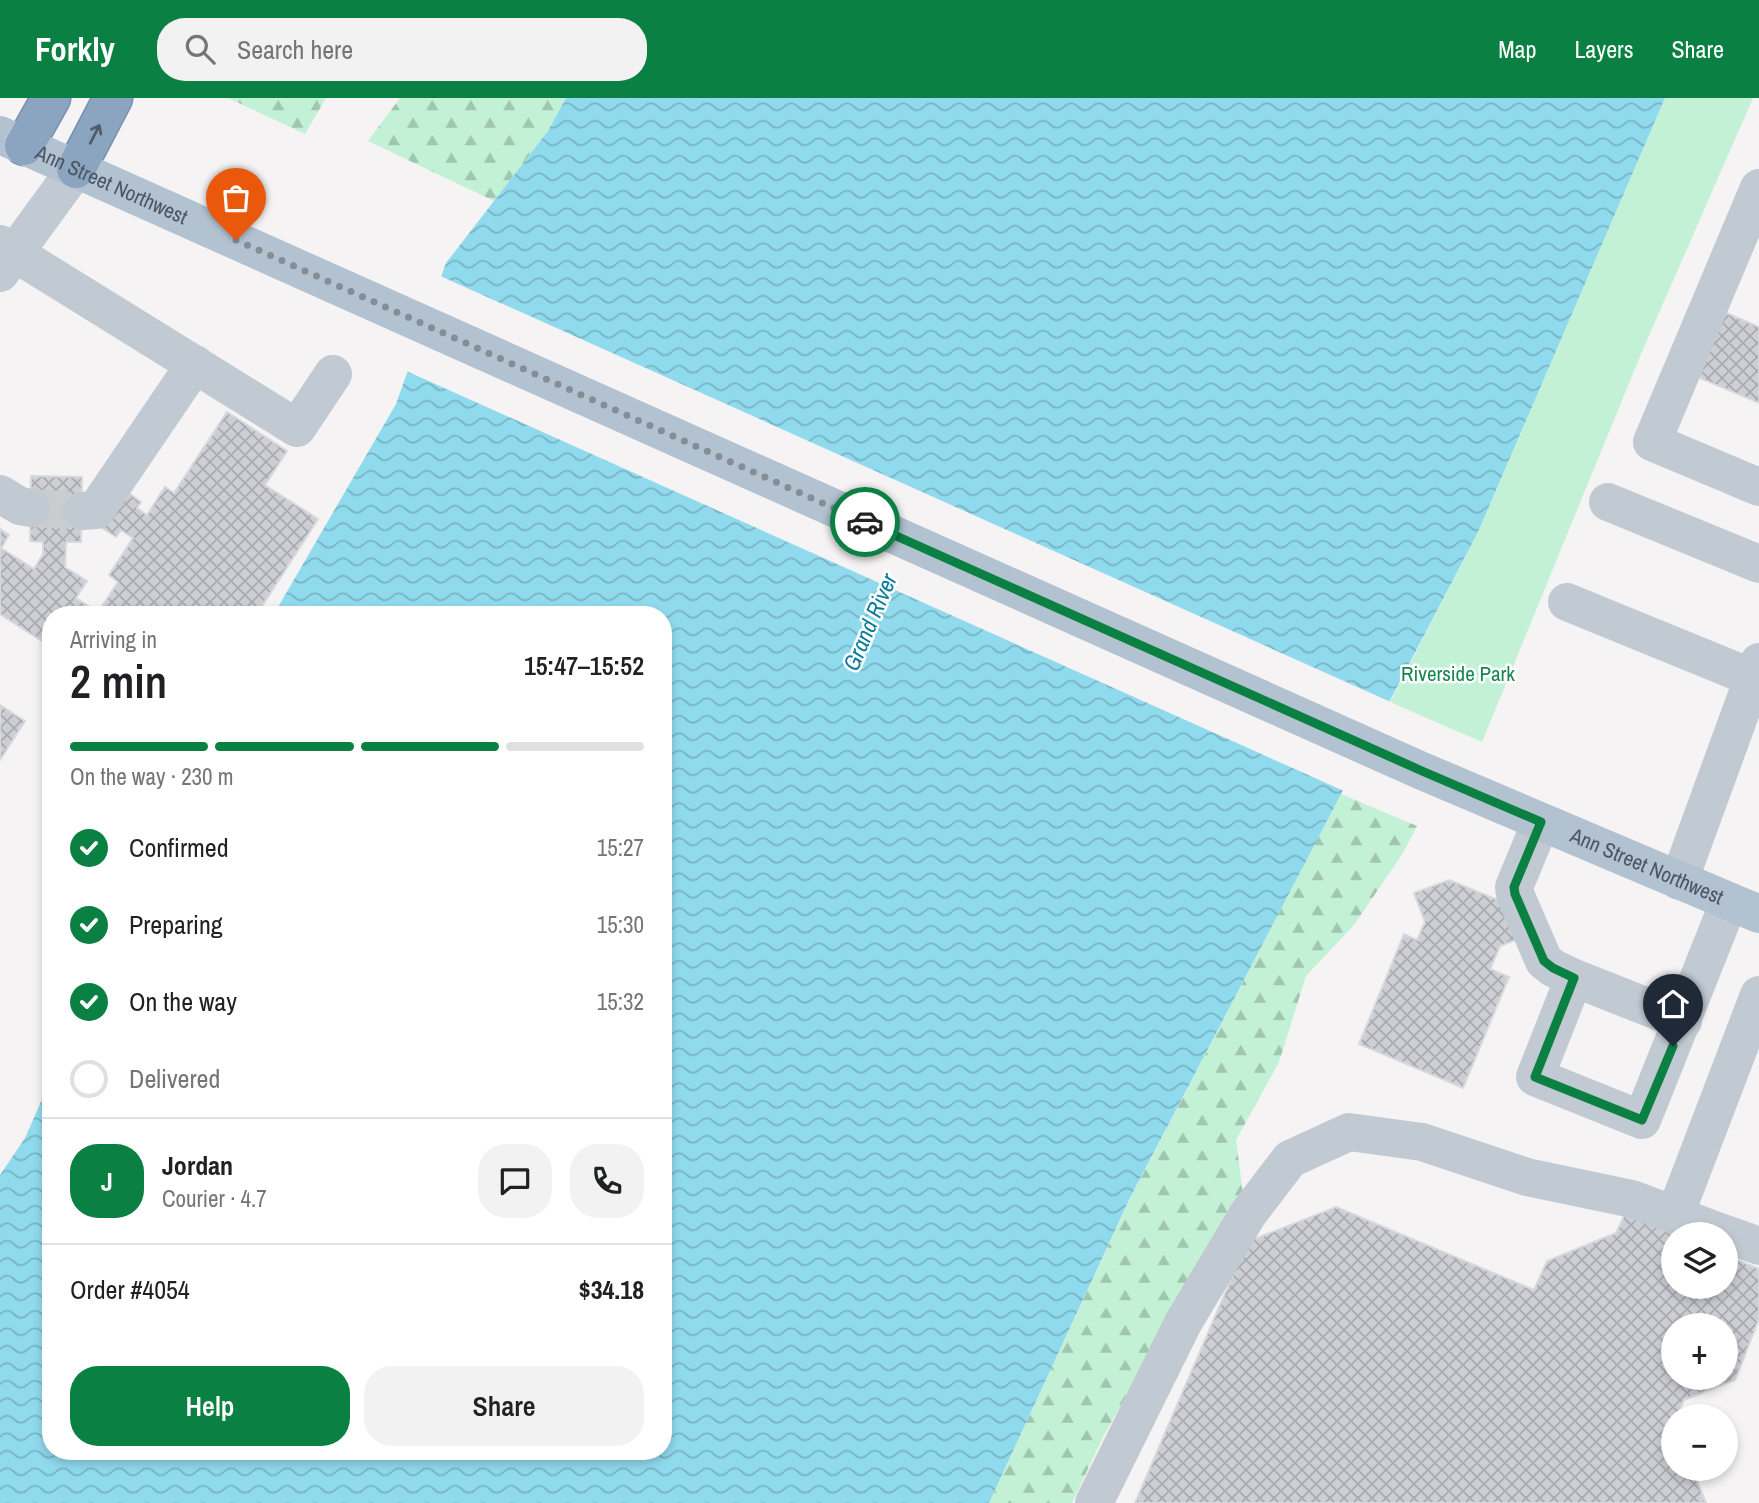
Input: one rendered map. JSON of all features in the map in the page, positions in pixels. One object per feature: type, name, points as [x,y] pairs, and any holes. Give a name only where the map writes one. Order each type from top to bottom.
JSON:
[{"type":"highway","points":[[12,140],[51,98]]},
{"type":"highway","points":[[76,169],[113,98]]},
{"type":"main road","name":"Ann Street Northwest","points":[[12,140],[1422,771],[1744,908]]},
{"type":"lane","points":[[76,169],[5,257],[195,364],[297,428],[332,374]]},
{"type":"lane","points":[[1759,188],[1653,442],[1759,487]]},
{"type":"lane","points":[[82,511],[96,510],[195,364]]},
{"type":"lane","points":[[1608,502],[1759,565]]},
{"type":"lane","points":[[1567,603],[1756,670],[1679,881]]},
{"type":"lane","points":[[1541,822],[1516,881],[1515,894],[1544,961],[1574,978],[1683,1021]]},
{"type":"lane","points":[[1574,978],[1535,1077],[1642,1120],[1683,1021],[1744,908]]},
{"type":"lane","points":[[1675,1215],[1759,995]]},
{"type":"lane","points":[[1094,1503],[1183,1323],[1248,1214],[1290,1159],[1349,1132],[1422,1142],[1527,1177],[1632,1199],[1693,1222]]},
{"type":"lane","points":[[1738,1239],[1759,1246]]},
{"type":"green space","points":[[228,98],[326,98],[305,134]]},
{"type":"green space","points":[[400,98],[566,98],[548,131],[494,201],[368,141]]},
{"type":"green space","name":"Riverside Park","points":[[1665,98],[1753,98],[1641,354],[1482,742],[1390,702],[1478,532]]},
{"type":"green space","points":[[1341,794],[1417,826],[1403,853],[1354,925],[1306,976],[1279,1062],[1236,1140],[1243,1193],[1104,1435],[1072,1503],[989,1503],[1130,1199]]},
{"type":"water","name":"Grand River","points":[[566,98],[1665,98],[1478,532],[1130,1198],[989,1503],[0,1503],[0,1175],[25,1138],[42,1099],[42,1460],[672,1460],[672,606],[279,606],[396,404],[446,263],[548,131]]},
{"type":"pier","points":[[438,275],[1393,703],[1346,792],[404,370]]},
{"type":"building","points":[[1722,311],[1759,327],[1759,403],[1695,376]]},
{"type":"building","points":[[227,412],[287,451],[265,485],[318,519],[262,606],[102,606],[118,582],[109,575],[133,538],[121,530],[116,537],[102,528],[126,491],[141,502],[137,508],[147,515],[165,487],[174,493]]},
{"type":"building","points":[[31,476],[82,477],[81,542],[66,542],[65,567],[87,581],[76,598],[89,606],[42,606],[42,641],[0,614],[0,529],[9,535],[1,548],[34,569],[43,554],[43,542],[30,541]]},
{"type":"building","points":[[0,705],[25,721],[0,760]]},
{"type":"building","points":[[1449,880],[1503,902],[1518,939],[1500,946],[1490,969],[1509,977],[1463,1088],[1359,1044],[1404,934],[1417,940],[1425,922],[1414,893]]},
{"type":"building","points":[[1336,1207],[1534,1290],[1547,1261],[1616,1233],[1625,1214],[1661,1229],[1661,1299],[1738,1299],[1738,1260],[1759,1269],[1759,1319],[1738,1372],[1738,1313],[1661,1313],[1661,1390],[1710,1390],[1684,1400],[1682,1404],[1661,1404],[1661,1481],[1697,1481],[1706,1503],[1135,1503],[1247,1242]]},
{"type":"tunnel","points":[[31,508],[82,511]]},
{"type":"way so far","points":[[236,240],[865,522]]},
{"type":"route","points":[[865,522],[1541,822],[1516,881],[1515,894],[1544,961],[1574,978],[1535,1077],[1642,1120],[1673,1046]]}]
